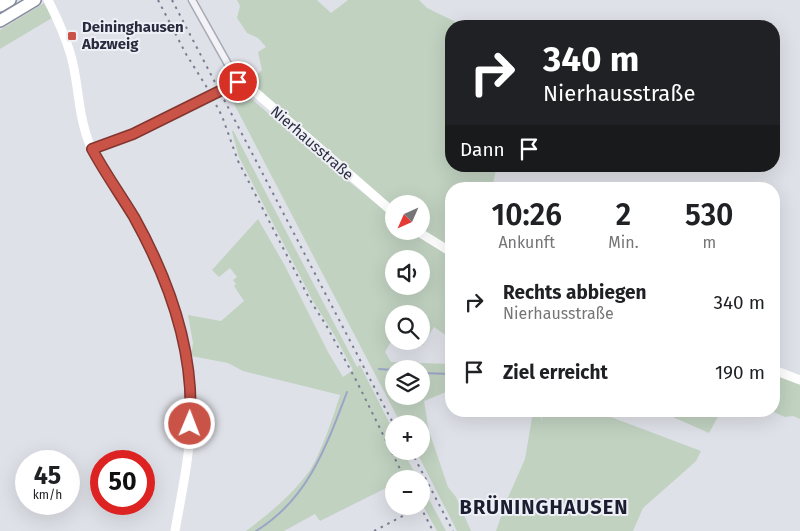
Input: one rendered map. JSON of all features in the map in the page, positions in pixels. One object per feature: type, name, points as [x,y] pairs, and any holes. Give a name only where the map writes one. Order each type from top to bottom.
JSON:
[{"type":"highway","points":[[0,6],[10,0]]},
{"type":"highway","points":[[0,21],[34,0]]},
{"type":"main road","points":[[48,0],[63,32],[73,62],[81,117],[92,149],[133,216],[156,259],[170,294],[186,350],[191,390],[190,427],[176,531]]},
{"type":"main road","points":[[92,149],[133,134],[228,85],[238,82]]},
{"type":"main road","name":"Nierhausstraße","points":[[238,82],[246,84],[385,205]]},
{"type":"main road","points":[[430,239],[445,248]]},
{"type":"main road","points":[[780,372],[800,380]]},
{"type":"street","points":[[192,0],[238,82]]},
{"type":"green space","points":[[237,0],[317,0],[331,13],[348,0],[419,0],[427,8],[452,20],[445,20],[445,172],[495,172],[493,182],[445,182],[445,245],[430,236],[430,195],[385,195],[385,202],[252,84],[252,79],[262,70],[258,52],[266,47],[258,38],[247,33],[237,18],[240,6]]},
{"type":"green space","points":[[44,3],[52,18],[0,49],[0,30]]},
{"type":"green space","points":[[239,90],[246,94],[321,159],[385,211],[385,240],[425,240],[445,253],[445,335],[434,327],[430,334],[430,305],[385,305],[385,352],[390,360],[385,360],[385,393],[228,93]]},
{"type":"green space","points":[[233,130],[357,367],[360,365],[385,415],[385,460],[408,460],[413,470],[385,470],[385,488],[320,521],[315,514],[284,531],[246,531],[296,488],[310,470],[323,444],[340,395],[243,371],[228,363],[191,356],[193,343],[188,315],[221,321],[244,301],[234,286],[236,284],[233,280],[237,277],[230,268],[219,277],[212,270],[258,219],[285,266],[328,352],[343,377],[353,370],[313,301],[239,157]]},
{"type":"green space","points":[[430,363],[445,364],[445,392],[430,399]]},
{"type":"green space","points":[[780,370],[800,377],[800,419],[793,416],[785,417],[780,415]]},
{"type":"green space","points":[[391,405],[425,405],[426,415],[396,415]]},
{"type":"green space","points":[[541,417],[542,422],[542,417],[611,417],[701,451],[696,461],[643,508],[633,531],[496,531],[506,502],[525,459],[532,418]]},
{"type":"green space","points":[[673,417],[718,417],[709,433]]},
{"type":"green space","points":[[430,434],[448,487],[456,497],[471,531],[457,531],[430,478],[430,470],[426,470],[421,460],[430,460]]},
{"type":"green space","points":[[430,501],[446,531],[437,531],[428,515],[430,515]]},
{"type":"waterway","points":[[379,369],[385,369]]},
{"type":"waterway","points":[[430,373],[445,374]]},
{"type":"waterway","points":[[256,531],[289,504],[302,487],[323,452],[347,392]]},
{"type":"railway","points":[[158,0],[186,54],[222,116],[238,161],[310,300],[357,382],[401,470]]},
{"type":"railway","points":[[172,0],[389,415]]},
{"type":"railway","points":[[416,460],[453,531]]},
{"type":"railway","points":[[374,531],[405,515]]},
{"type":"railway","points":[[425,515],[433,531]]},
{"type":"place","name":"Deininghausen Abzweig","points":[[72,36]]},
{"type":"district","name":"BRÜNINGHAUSEN","points":[[544,507]]},
{"type":"route","points":[[190,424],[191,390],[186,350],[170,294],[156,259],[133,216],[103,170],[92,149],[133,134],[228,85],[238,82]]}]
